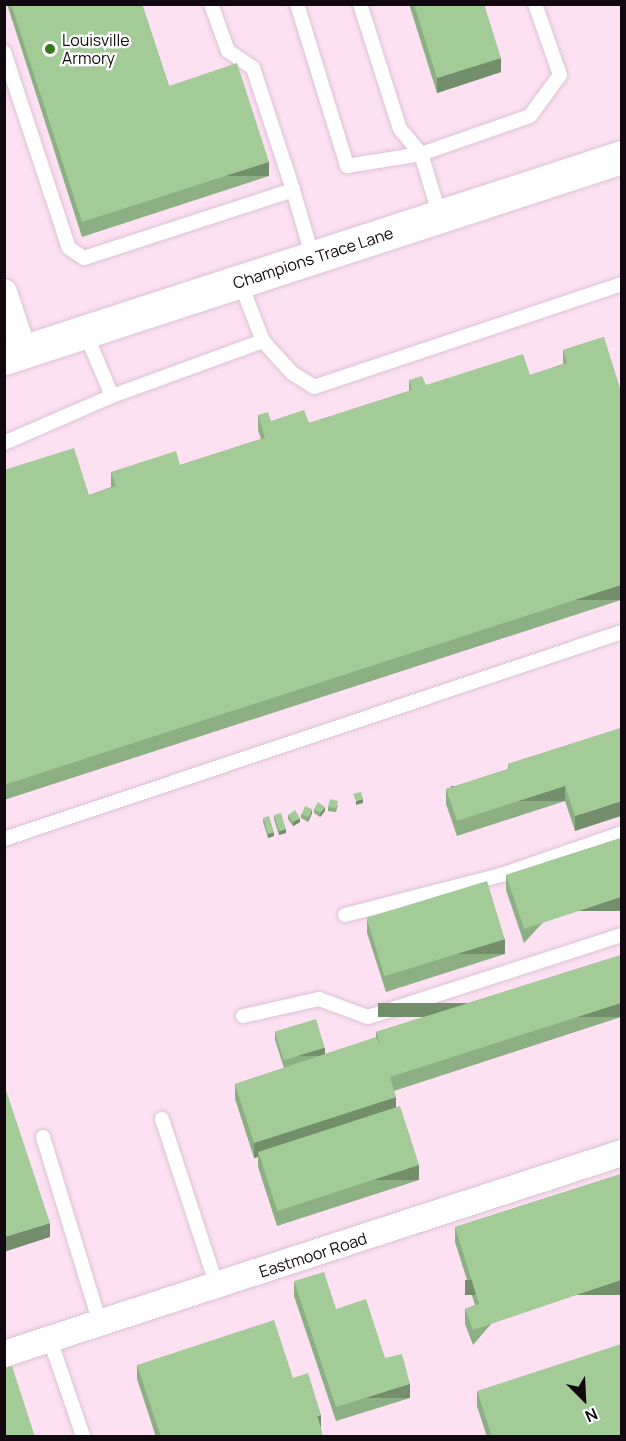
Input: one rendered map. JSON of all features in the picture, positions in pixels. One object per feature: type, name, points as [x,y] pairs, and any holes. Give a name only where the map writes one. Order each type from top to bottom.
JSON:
[{"type":"street","name":"Champions Trace Lane","points":[[14,355],[621,157]]},
{"type":"street","points":[[4,292],[14,355]]},
{"type":"street","name":"Eastmoor Road","points":[[4,1354],[621,1153]]},
{"type":"lane","points":[[211,4],[228,51],[253,68],[313,258]]},
{"type":"lane","points":[[297,4],[347,166],[421,154],[530,116],[560,75],[535,4]]},
{"type":"lane","points":[[360,4],[400,129],[421,154],[440,216]]},
{"type":"lane","points":[[4,52],[69,248],[84,258],[293,190]]},
{"type":"lane","points":[[240,282],[263,341],[292,373],[314,387],[621,284]]},
{"type":"lane","points":[[85,332],[112,396]]},
{"type":"lane","points":[[4,443],[112,396],[263,341]]},
{"type":"lane","points":[[4,839],[621,632]]},
{"type":"lane","points":[[345,915],[501,875],[621,833]]},
{"type":"lane","points":[[243,1016],[319,999],[368,1017],[621,935]]},
{"type":"lane","points":[[162,1119],[217,1286]]},
{"type":"lane","points":[[43,1137],[100,1324]]},
{"type":"lane","points":[[50,1340],[83,1437]]},
{"type":"shaded area","points":[[5,5],[621,5],[621,1436],[5,1436]]},
{"type":"building","points":[[11,4],[142,4],[169,86],[237,63],[269,162],[82,222]]},
{"type":"building","points":[[414,4],[484,4],[501,58],[437,78]]},
{"type":"building","points":[[604,337],[621,387],[621,585],[4,785],[4,470],[74,448],[89,495],[116,486],[111,472],[176,451],[180,465],[265,438],[258,415],[268,412],[271,421],[304,410],[309,423],[412,390],[409,380],[422,376],[426,385],[523,354],[530,375],[567,363],[563,350]]},
{"type":"building","points":[[621,728],[621,801],[575,816],[565,786],[457,821],[446,789],[509,769],[508,764]]},
{"type":"building","points":[[361,792],[363,799],[356,801],[353,794]]},
{"type":"building","points":[[330,799],[338,801],[336,808],[328,807]]},
{"type":"building","points":[[318,802],[325,807],[320,813],[314,809]]},
{"type":"building","points":[[305,806],[312,809],[309,817],[301,814]]},
{"type":"building","points":[[295,810],[300,818],[293,822],[288,815]]},
{"type":"building","points":[[281,813],[286,829],[279,831],[274,815]]},
{"type":"building","points":[[269,816],[274,832],[268,834],[263,818]]},
{"type":"building","points":[[621,838],[621,897],[524,929],[506,875]]},
{"type":"building","points":[[487,881],[505,939],[384,976],[367,918]]},
{"type":"building","points":[[621,955],[621,1003],[390,1077],[396,1097],[254,1143],[235,1084],[376,1037],[381,1046],[376,1032]]},
{"type":"building","points":[[316,1019],[325,1048],[284,1060],[275,1032]]},
{"type":"building","points":[[4,1084],[50,1223],[4,1237]]},
{"type":"building","points":[[400,1106],[419,1165],[277,1211],[258,1152]]},
{"type":"building","points":[[621,1174],[621,1280],[473,1330],[465,1309],[479,1304],[455,1227]]},
{"type":"building","points":[[324,1272],[336,1309],[366,1299],[385,1358],[402,1354],[410,1384],[336,1407],[294,1281]]},
{"type":"building","points":[[274,1320],[293,1378],[308,1373],[321,1415],[317,1416],[323,1437],[161,1437],[137,1365]]},
{"type":"building","points":[[621,1344],[621,1437],[492,1437],[477,1391]]},
{"type":"building","points":[[12,1366],[35,1437],[4,1437],[4,1368]]},
{"type":"place","name":"Louisville Armory","points":[[50,49]]}]
